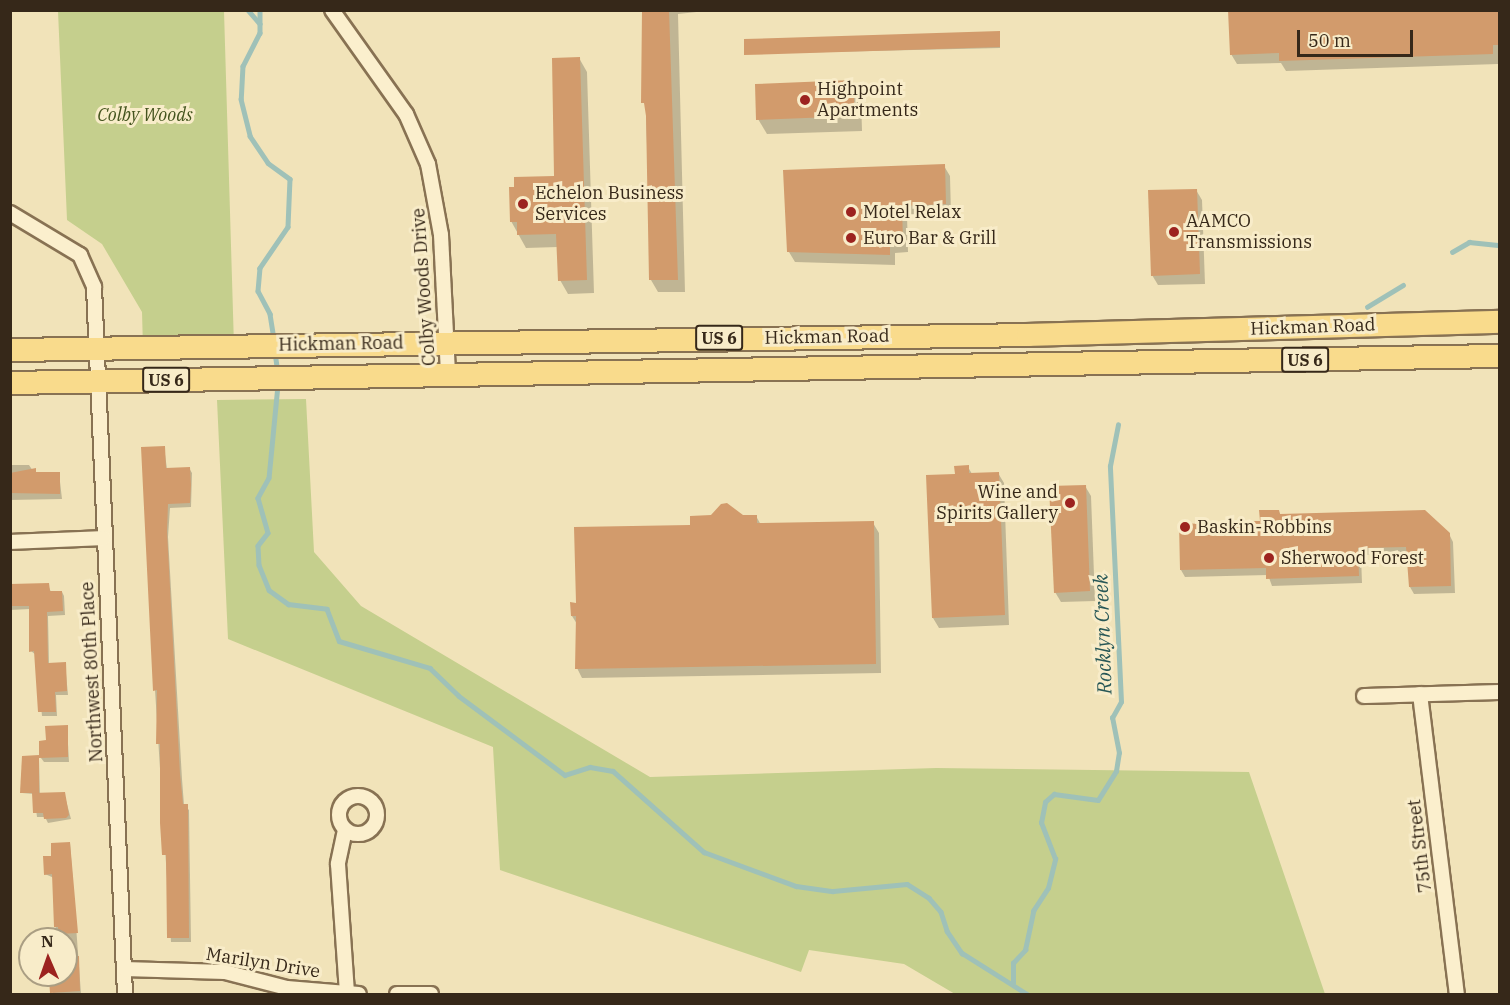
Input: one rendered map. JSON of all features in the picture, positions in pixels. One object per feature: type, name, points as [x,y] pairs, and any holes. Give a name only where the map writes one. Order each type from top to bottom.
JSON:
[{"type":"main road","name":"Hickman Road","points":[[10,350],[1028,335],[1500,322]]},
{"type":"main road","name":"Hickman Road","points":[[10,382],[1500,356]]},
{"type":"street","name":"Colby Woods Drive","points":[[332,10],[406,114],[428,164],[441,235],[448,375]]},
{"type":"street","name":"Northwest 80th Place","points":[[10,213],[80,255],[94,287],[126,994]]},
{"type":"street","points":[[10,542],[104,538]]},
{"type":"street","points":[[1364,696],[1500,692]]},
{"type":"street","name":"75th Street","points":[[1420,694],[1456,994]]},
{"type":"street","points":[[345,830],[339,864],[351,994]]},
{"type":"street","name":"Marilyn Drive","points":[[124,969],[225,972],[287,988],[351,994]]},
{"type":"street","points":[[397,994],[431,994]]},
{"type":"green space","name":"Colby Woods","points":[[58,11],[224,11],[234,346],[143,348],[142,312],[102,244],[67,220]]},
{"type":"green space","points":[[306,399],[314,552],[361,606],[650,777],[936,768],[1249,772],[1325,994],[955,994],[904,964],[809,950],[801,972],[500,870],[493,747],[228,639],[217,400]]},
{"type":"building","points":[[642,10],[669,10],[678,280],[649,280],[646,116],[644,103],[641,103]]},
{"type":"building","points":[[1228,10],[1500,10],[1500,45],[1493,45],[1493,54],[1279,61],[1279,53],[1230,55]]},
{"type":"building","points":[[1000,31],[1000,47],[744,55],[744,39]]},
{"type":"building","points":[[580,57],[587,280],[558,281],[556,234],[517,235],[517,222],[510,222],[509,187],[514,187],[514,177],[554,176],[552,58]]},
{"type":"building","name":"Highpoint Apartments","points":[[853,80],[855,116],[756,120],[755,84]]},
{"type":"building","name":"Motel Relax","points":[[945,164],[946,204],[902,206],[903,242],[890,243],[890,255],[787,252],[783,170]]},
{"type":"building","name":"AAMCO Transmissions","points":[[1197,189],[1200,274],[1151,276],[1148,190]]},
{"type":"building","points":[[165,446],[166,468],[190,467],[191,485],[190,503],[168,504],[167,531],[180,774],[183,804],[188,804],[189,938],[167,938],[166,855],[162,855],[160,823],[160,744],[156,744],[157,690],[153,691],[141,447]]},
{"type":"building","points":[[969,465],[969,473],[999,472],[1005,615],[932,618],[926,475],[955,474],[954,466]]},
{"type":"building","points":[[36,468],[36,472],[60,472],[60,494],[10,493],[10,473]]},
{"type":"building","points":[[1086,485],[1090,591],[1054,593],[1049,486]]},
{"type":"building","points":[[727,503],[743,515],[757,515],[757,523],[874,521],[876,664],[575,669],[576,616],[571,616],[570,602],[576,603],[574,527],[690,525],[690,516],[711,515],[721,504]]},
{"type":"building","name":"Sherwood Forest","points":[[1259,510],[1279,510],[1280,514],[1425,510],[1450,533],[1451,586],[1409,587],[1406,547],[1358,548],[1359,576],[1266,579],[1266,568],[1180,570],[1179,523],[1250,526],[1249,521],[1260,521]]},
{"type":"building","points":[[49,583],[50,591],[62,591],[63,611],[47,612],[48,663],[66,662],[67,691],[55,692],[56,712],[38,712],[34,651],[29,652],[29,606],[10,606],[10,584]]},
{"type":"building","points":[[68,725],[68,757],[39,758],[39,741],[46,740],[45,726]]},
{"type":"building","points":[[39,755],[39,793],[20,793],[22,756]]},
{"type":"building","points":[[65,792],[69,815],[66,818],[44,819],[43,813],[33,813],[32,793]]},
{"type":"building","points":[[70,842],[77,927],[54,927],[52,874],[44,875],[43,856],[51,856],[51,843]]},
{"type":"building","points":[[78,956],[80,991],[50,993],[50,987],[78,987]]},
{"type":"waterway","points":[[248,10],[260,24]]},
{"type":"waterway","points":[[260,10],[260,33],[243,66],[241,99],[250,136],[268,163],[290,179],[288,227],[260,268],[258,291],[270,314],[274,340]]},
{"type":"waterway","name":"Rocklyn Creek","points":[[1452,252],[1469,242],[1500,245]]},
{"type":"waterway","name":"Rocklyn Creek","points":[[1367,307],[1403,285]]},
{"type":"waterway","points":[[275,352],[278,373]]},
{"type":"waterway","points":[[278,385],[269,478],[258,498],[268,533],[258,546],[259,565],[269,590],[288,604],[327,609],[339,641],[430,668],[459,696],[565,775],[590,767],[613,771],[704,852],[796,886],[833,891],[907,884],[929,898],[941,912],[947,931],[962,953],[1027,994]]},
{"type":"waterway","name":"Rocklyn Creek","points":[[1013,983],[1013,963],[1025,950],[1033,911],[1048,888],[1055,859],[1041,823],[1045,802],[1054,794],[1098,800],[1116,771],[1119,753],[1112,718],[1121,702],[1110,466],[1118,425]]},
{"type":"place","name":"Highpoint Apartments","points":[[805,100]]},
{"type":"place","name":"Echelon Business Services","points":[[523,204]]},
{"type":"place","name":"Motel Relax","points":[[851,212]]},
{"type":"place","name":"AAMCO Transmissions","points":[[1174,232]]},
{"type":"place","name":"Euro Bar & Grill","points":[[851,238]]},
{"type":"place","name":"Wine and Spirits Gallery","points":[[1070,503]]},
{"type":"place","name":"Baskin-Robbins","points":[[1185,527]]},
{"type":"place","name":"Sherwood Forest","points":[[1269,558]]}]
